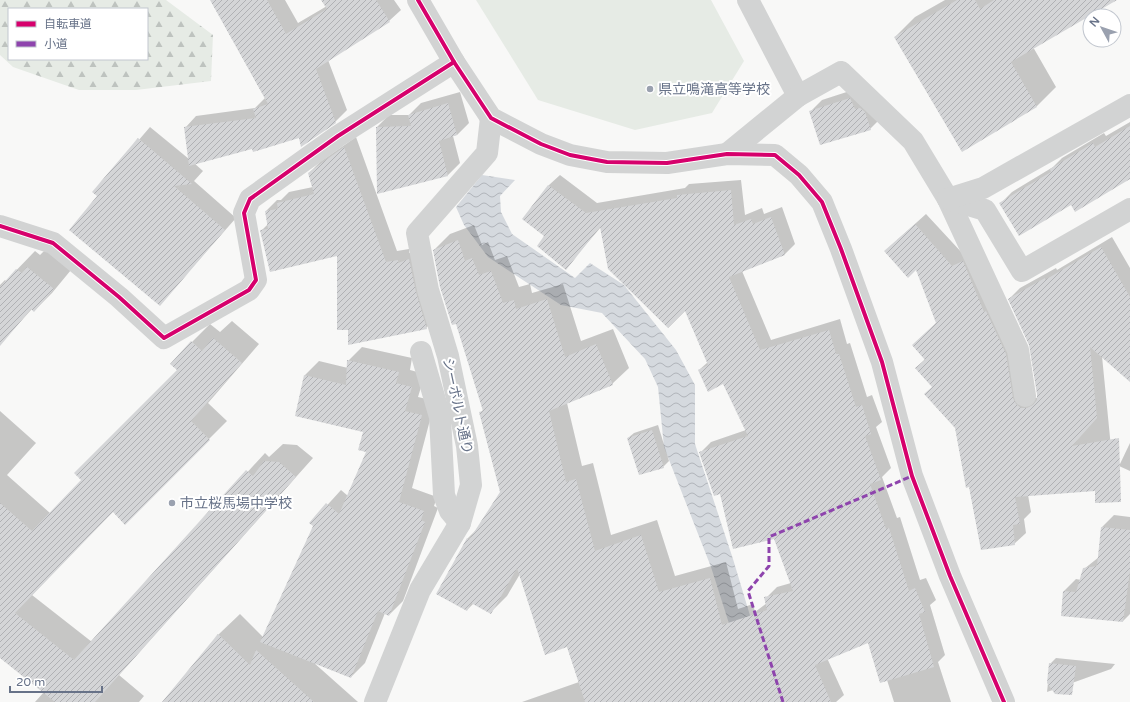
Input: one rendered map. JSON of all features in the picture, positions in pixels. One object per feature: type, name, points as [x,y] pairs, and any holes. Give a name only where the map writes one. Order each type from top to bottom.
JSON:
[{"type":"street","points":[[418,0],[454,62],[491,118],[541,144],[570,155],[607,162],[667,163],[727,154],[775,155],[799,175],[822,202],[841,249],[882,362],[912,476],[952,582],[1004,702]]},
{"type":"street","points":[[748,0],[798,96]]},
{"type":"street","points":[[0,226],[53,243],[119,297],[164,338],[249,290],[256,280],[244,213],[250,199],[338,136],[454,62]]},
{"type":"street","points":[[727,154],[798,96],[841,72],[913,141],[948,199],[1018,350],[1025,396]]},
{"type":"street","points":[[948,199],[983,188],[1130,105]]},
{"type":"street","name":"シーボルト通り","points":[[375,702],[420,590],[460,523],[471,485],[467,446],[448,356],[428,290],[417,233],[487,153],[491,118]]},
{"type":"street","points":[[948,199],[985,210],[1022,271],[1130,209]]},
{"type":"street","points":[[421,352],[440,417],[444,495],[450,512],[460,523]]},
{"type":"green space","points":[[0,0],[166,0],[213,35],[211,81],[136,90],[79,90],[13,67],[0,55]]},
{"type":"green space","points":[[476,0],[711,0],[744,61],[712,113],[635,130],[538,100]]},
{"type":"water","points":[[482,175],[515,180],[500,196],[501,212],[512,234],[575,278],[590,263],[624,285],[676,350],[695,385],[695,444],[733,559],[776,702],[754,702],[711,567],[664,447],[658,387],[645,359],[602,313],[561,305],[488,257],[464,225],[456,207]]},
{"type":"building","points":[[210,0],[267,0],[286,34],[327,9],[321,0],[376,0],[390,22],[316,69],[336,123],[301,147],[299,138],[253,152],[252,149],[189,166],[184,127],[256,118],[253,109],[268,104]]},
{"type":"building","points":[[957,0],[975,0],[980,9],[994,0],[1117,0],[1103,8],[1082,8],[1082,20],[1011,62],[1037,107],[962,152],[894,37]]},
{"type":"building","points":[[850,98],[855,109],[860,108],[865,112],[871,130],[820,145],[809,111]]},
{"type":"building","points":[[448,103],[457,135],[439,141],[448,176],[377,194],[376,127],[411,126],[408,115]]},
{"type":"building","points":[[1130,126],[1130,179],[1075,212],[1071,205],[1019,236],[999,203],[1051,172],[1050,169],[1093,143],[1095,147]]},
{"type":"building","points":[[138,138],[192,184],[174,186],[225,230],[160,306],[69,230],[97,196],[92,192]]},
{"type":"building","points":[[344,147],[386,262],[398,260],[398,263],[409,259],[416,292],[427,329],[348,345],[348,330],[337,330],[337,256],[270,272],[260,230],[268,229],[265,211],[278,209],[277,203],[314,194],[308,173]]},
{"type":"building","points":[[548,185],[586,213],[677,198],[677,195],[731,190],[734,225],[751,219],[753,224],[771,217],[785,255],[729,277],[760,350],[829,330],[836,354],[839,354],[856,407],[862,405],[871,434],[865,436],[881,480],[870,484],[886,529],[889,528],[909,591],[915,588],[925,612],[919,614],[934,667],[880,683],[868,643],[815,665],[831,702],[585,702],[567,647],[545,655],[517,568],[491,614],[471,603],[467,611],[436,594],[467,538],[469,540],[500,492],[479,412],[483,411],[456,324],[452,325],[440,287],[433,250],[458,240],[465,261],[472,258],[479,275],[491,271],[503,303],[514,300],[516,309],[547,299],[565,357],[596,344],[613,385],[549,411],[566,482],[576,479],[595,551],[641,535],[659,592],[710,578],[722,625],[767,610],[764,597],[793,591],[774,539],[733,549],[720,494],[714,496],[699,452],[748,436],[723,384],[708,392],[698,370],[708,365],[685,311],[668,328],[608,269],[600,227],[566,270],[537,246],[544,236],[522,219]]},
{"type":"building","points":[[915,224],[952,266],[963,261],[984,312],[986,311],[1006,354],[1013,398],[1016,404],[1021,408],[1027,408],[1033,405],[1037,400],[1037,394],[1029,345],[1008,299],[1045,278],[1045,280],[1101,247],[1130,297],[1130,382],[1090,347],[1097,418],[1072,446],[1119,438],[1121,502],[1095,503],[1095,491],[1015,497],[1020,524],[1013,525],[1015,545],[981,550],[969,487],[966,488],[955,428],[924,394],[932,387],[915,368],[925,360],[912,345],[936,323],[916,270],[908,278],[884,251]]},
{"type":"building","points":[[27,267],[54,289],[34,312],[31,309],[0,346],[0,287],[16,269],[22,273]]},
{"type":"building","points":[[213,338],[242,363],[191,421],[210,440],[125,525],[113,512],[15,613],[74,660],[246,470],[253,476],[264,461],[279,462],[296,477],[95,702],[55,702],[0,658],[0,503],[32,531],[81,480],[74,473],[177,370],[170,364],[191,341],[202,351]]},
{"type":"building","points":[[347,360],[399,372],[396,383],[412,387],[405,411],[422,415],[399,502],[424,511],[421,520],[425,522],[389,616],[378,611],[351,678],[260,642],[313,526],[309,523],[326,503],[339,514],[366,452],[358,450],[363,432],[295,416],[304,375],[346,385]]},
{"type":"building","points":[[652,430],[664,468],[639,475],[627,438]]},
{"type":"building","points":[[1101,527],[1130,530],[1130,571],[1123,622],[1061,616],[1063,591],[1076,592],[1083,568],[1097,566]]},
{"type":"building","points":[[218,634],[250,665],[256,650],[314,702],[162,702]]},
{"type":"building","points":[[1049,663],[1076,666],[1072,695],[1055,694],[1047,683]]},
{"type":"marked path","points":[[783,702],[748,591],[769,566],[769,537],[912,476]]},
{"type":"cycle path","points":[[418,0],[454,62],[491,118],[541,144],[570,155],[607,162],[667,163],[727,154],[775,155],[799,175],[822,202],[841,249],[882,362],[912,476],[950,576],[1004,702]]},
{"type":"cycle path","points":[[0,226],[53,243],[119,297],[164,338],[249,290],[256,280],[244,213],[250,199],[338,136],[454,62]]},
{"type":"place","name":"県立鳴滝高等学校","points":[[650,89]]},
{"type":"place","name":"市立桜馬場中学校","points":[[172,503]]}]
